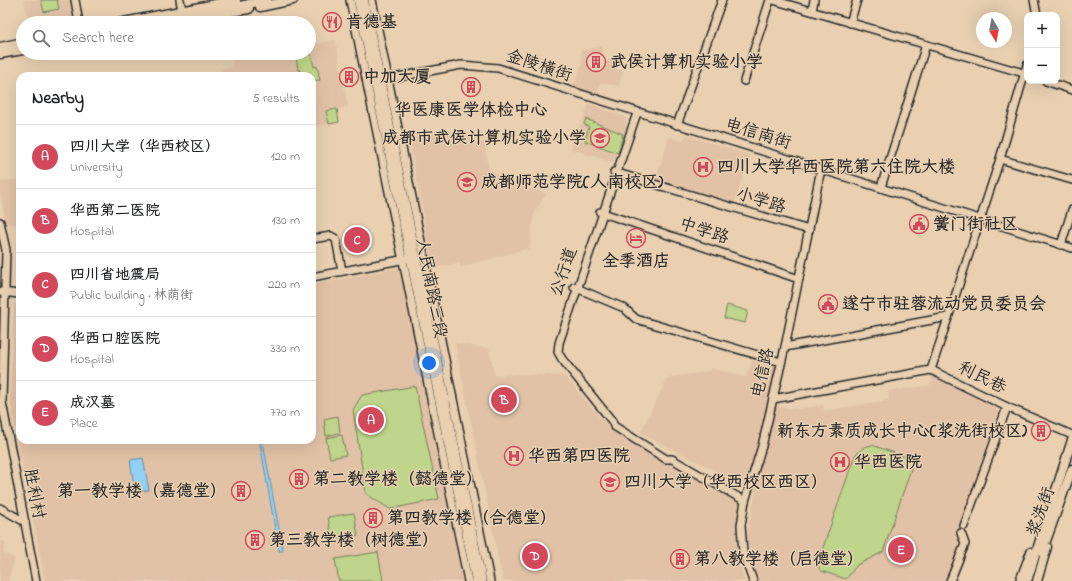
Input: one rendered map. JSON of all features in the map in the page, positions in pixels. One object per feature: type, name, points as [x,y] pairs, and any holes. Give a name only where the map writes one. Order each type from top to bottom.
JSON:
[{"type":"main road","points":[[177,16],[210,0]]},
{"type":"main road","points":[[162,16],[187,12],[236,0]]},
{"type":"main road","points":[[187,12],[211,11],[267,0]]},
{"type":"main road","points":[[187,12],[218,15],[293,0]]},
{"type":"main road","name":"人民南路三段","points":[[351,0],[413,257],[482,581]]},
{"type":"main road","name":"人民南路三段","points":[[364,0],[476,581]]},
{"type":"main road","points":[[2,50],[16,45]]},
{"type":"main road","points":[[2,50],[16,50]]},
{"type":"main road","name":"浆洗街","points":[[1020,581],[1032,551],[1045,536],[1072,440]]},
{"type":"main road","name":"浆洗街","points":[[1035,565],[1072,469]]},
{"type":"main road","points":[[1037,581],[1046,553],[1045,536]]},
{"type":"main road","points":[[1027,581],[1035,565]]},
{"type":"main road","points":[[1031,581],[1035,565]]},
{"type":"street","points":[[75,0],[78,16]]},
{"type":"street","points":[[180,0],[187,12]]},
{"type":"street","points":[[677,125],[722,0]]},
{"type":"street","points":[[744,81],[770,0]]},
{"type":"street","points":[[773,0],[1024,73]]},
{"type":"street","points":[[812,11],[814,0]]},
{"type":"street","points":[[850,23],[857,0]]},
{"type":"street","points":[[1034,0],[1036,12]]},
{"type":"street","name":"人民南路三段","points":[[373,1],[388,79],[413,257],[468,581]]},
{"type":"street","points":[[881,187],[926,45]]},
{"type":"street","name":"金陵横街","points":[[388,79],[462,65],[490,67],[677,125]]},
{"type":"street","name":"利民巷","points":[[1024,81],[931,370],[1007,407],[1072,434]]},
{"type":"street","points":[[1055,84],[1072,90]]},
{"type":"street","name":"公行道","points":[[636,113],[556,345],[558,360],[614,426],[666,459],[672,458],[745,501]]},
{"type":"street","name":"电信南街","points":[[677,125],[881,187],[1072,248]]},
{"type":"street","points":[[1000,159],[1072,180]]},
{"type":"street","name":"电信路","points":[[753,581],[743,553],[741,525],[745,501],[762,446],[785,347],[821,169]]},
{"type":"street","name":"小学路","points":[[615,172],[808,230]]},
{"type":"street","points":[[1061,245],[1072,210]]},
{"type":"street","name":"中学路","points":[[601,213],[799,279]]},
{"type":"street","name":"胜利村","points":[[0,222],[6,250],[2,292],[2,402],[36,581]]},
{"type":"street","points":[[316,238],[331,236],[336,239],[342,271]]},
{"type":"street","points":[[316,276],[413,257]]},
{"type":"street","name":"人民南路三段","points":[[413,257],[490,581]]},
{"type":"street","points":[[575,288],[624,308],[636,319],[781,362]]},
{"type":"street","points":[[2,292],[16,294]]},
{"type":"street","points":[[785,347],[948,317]]},
{"type":"street","points":[[773,399],[931,370]]},
{"type":"street","points":[[964,526],[1007,407]]},
{"type":"street","points":[[0,508],[24,522]]},
{"type":"street","points":[[950,581],[965,544],[961,533]]},
{"type":"shaded area","points":[[24,0],[70,0],[73,16],[27,16]]},
{"type":"shaded area","points":[[335,40],[348,107],[337,109],[339,122],[316,126],[316,72],[221,72],[221,69],[233,67],[232,60],[316,60],[316,44]]},
{"type":"shaded area","name":"成都市武侯计算机实验小学","points":[[602,46],[604,61],[614,60],[616,70],[623,70],[619,86],[600,83],[597,95],[573,87],[582,65],[581,51]]},
{"type":"shaded area","name":"成都市武侯计算机实验小学","points":[[589,104],[625,117],[627,127],[617,157],[612,162],[571,149]]},
{"type":"shaded area","points":[[446,130],[484,143],[489,170],[546,194],[534,213],[530,248],[460,267],[459,263],[433,268],[409,138]]},
{"type":"shaded area","name":"四川大学华西医院第六住院大楼","points":[[686,135],[750,155],[734,204],[656,179],[669,137],[683,141]]},
{"type":"shaded area","points":[[16,180],[16,225],[6,224],[0,194],[0,182]]},
{"type":"shaded area","points":[[400,267],[462,581],[45,581],[19,444],[316,444],[316,284]]},
{"type":"shaded area","points":[[14,304],[16,304],[16,431],[10,400]]},
{"type":"shaded area","name":"四川大学（华西校区西区）","points":[[455,343],[489,349],[495,376],[517,374],[565,376],[608,427],[741,505],[737,526],[737,557],[745,581],[503,581]]},
{"type":"shaded area","name":"华西医院","points":[[753,358],[777,368],[767,403],[780,407],[798,409],[823,405],[824,411],[889,400],[888,391],[929,386],[933,377],[995,406],[998,414],[957,531],[961,547],[945,581],[759,581],[752,565],[747,535],[756,491],[640,433],[666,381],[672,377],[710,371],[710,368],[746,377]]},
{"type":"shaded area","points":[[0,541],[6,542],[3,553],[15,558],[8,581],[0,581]]},
{"type":"green space","points":[[41,0],[57,0],[59,9],[44,12]]},
{"type":"green space","points":[[296,60],[312,60],[314,67],[317,66],[320,80],[316,80],[316,72],[301,72],[298,69]]},
{"type":"green space","points":[[337,109],[339,122],[329,124],[326,111]]},
{"type":"green space","points":[[586,119],[623,134],[618,153],[585,141],[589,127],[584,124]]},
{"type":"green space","points":[[727,305],[748,311],[745,323],[724,318]]},
{"type":"green space","points":[[415,386],[439,499],[390,509],[366,494],[353,410],[362,395]]},
{"type":"green space","points":[[338,416],[340,433],[326,436],[324,419]]},
{"type":"green space","points":[[342,435],[346,455],[330,458],[326,438]]},
{"type":"green space","points":[[872,445],[914,460],[883,552],[857,565],[846,579],[821,571],[819,569],[818,562],[855,455],[864,447]]},
{"type":"green space","points":[[354,513],[358,535],[332,540],[328,517]]},
{"type":"green space","points":[[378,552],[383,581],[339,581],[335,559]]},
{"type":"water","points":[[260,444],[263,444],[283,551],[279,551]]},
{"type":"water","points":[[143,458],[149,490],[135,492],[130,460]]},
{"type":"place","name":"肯德基","points":[[332,22]]},
{"type":"place","name":"武侯计算机实验小学","points":[[596,62]]},
{"type":"place","name":"中加大厦","points":[[349,77]]},
{"type":"place","name":"华医康医学体检中心","points":[[471,87]]},
{"type":"place","name":"成都市武侯计算机实验小学","points":[[600,138]]},
{"type":"place","name":"四川大学华西医院第六住院大楼","points":[[703,167]]},
{"type":"place","name":"成都师范学院(人南校区)","points":[[467,182]]},
{"type":"place","name":"黉门街社区","points":[[919,224]]},
{"type":"place","name":"全季酒店","points":[[636,238]]},
{"type":"place","name":"四川省地震局","points":[[357,240]]},
{"type":"place","name":"遂宁市驻蓉流动党员委员会","points":[[828,304]]},
{"type":"place","name":"华西第二医院","points":[[504,400]]},
{"type":"place","name":"四川大学（华西校区）","points":[[371,420]]},
{"type":"place","name":"新东方素质成长中心(浆洗街校区)","points":[[1041,431]]},
{"type":"place","name":"华西第四医院","points":[[514,456]]},
{"type":"place","name":"华西医院","points":[[840,462]]},
{"type":"place","name":"第二教学楼（懿德堂）","points":[[299,479]]},
{"type":"place","name":"四川大学（华西校区西区）","points":[[610,482]]},
{"type":"place","name":"第一教学楼（嘉德堂）","points":[[241,491]]},
{"type":"place","name":"第四教学楼（合德堂）","points":[[373,518]]},
{"type":"place","name":"第三教学楼（树德堂）","points":[[255,540]]},
{"type":"place","name":"成汉墓","points":[[901,550]]},
{"type":"place","name":"华西口腔医院","points":[[535,556]]},
{"type":"place","name":"第八教学楼（启德堂）","points":[[680,559]]}]
